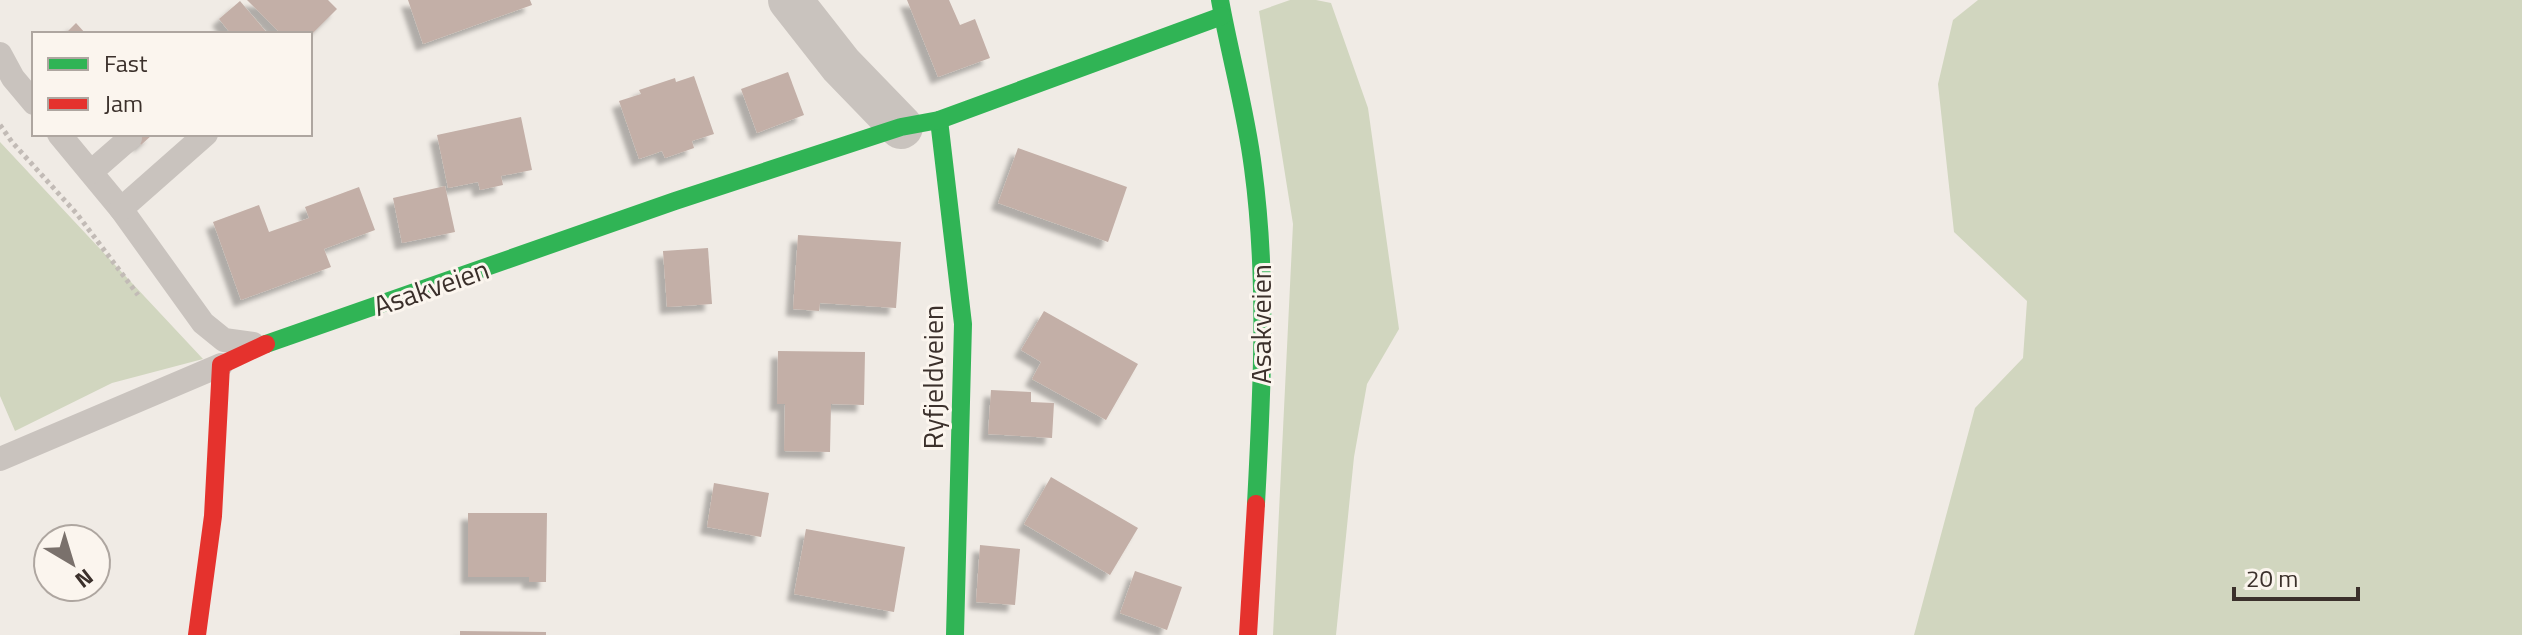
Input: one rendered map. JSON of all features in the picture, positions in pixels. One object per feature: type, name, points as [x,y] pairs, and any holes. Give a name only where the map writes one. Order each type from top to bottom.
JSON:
[{"type":"street","points":[[790,0],[841,65],[920,124]]},
{"type":"street","name":"Asakveien","points":[[221,365],[263,345],[675,201],[920,124],[1221,8],[1244,112],[1254,178],[1261,270],[1262,356],[1248,635]]},
{"type":"street","name":"Ryfjeldveien","points":[[920,124],[963,324],[955,635]]},
{"type":"street","points":[[197,635],[213,516],[221,365]]},
{"type":"lane","points":[[0,54],[13,78],[32,101]]},
{"type":"lane","points":[[61,136],[121,209],[203,323],[224,340],[263,345]]},
{"type":"lane","points":[[121,209],[204,136]]},
{"type":"lane","points":[[91,172],[130,138]]},
{"type":"lane","points":[[0,459],[221,365]]},
{"type":"path","points":[[0,125],[77,214],[146,307]]},
{"type":"green space","points":[[1290,0],[1331,3],[1368,108],[1399,329],[1367,384],[1354,457],[1336,635],[1273,635],[1293,224],[1259,11]]},
{"type":"green space","points":[[1978,0],[2522,0],[2522,635],[1914,635],[1975,408],[2023,358],[2027,301],[1954,232],[1938,84],[1953,20]]},
{"type":"green space","points":[[0,142],[203,359],[112,383],[15,431],[0,396]]},
{"type":"building","points":[[247,0],[328,0],[337,9],[312,34],[279,32]]},
{"type":"building","points":[[408,0],[530,0],[532,5],[423,44]]},
{"type":"building","points":[[907,0],[949,0],[960,25],[975,19],[990,58],[938,77]]},
{"type":"building","points":[[240,1],[266,32],[229,32],[219,19]]},
{"type":"building","points":[[76,23],[84,32],[67,32]]},
{"type":"building","points":[[788,72],[804,115],[757,133],[741,89]]},
{"type":"building","points":[[694,76],[714,134],[692,141],[694,148],[665,158],[662,151],[639,159],[619,101],[641,94],[639,90],[675,78],[676,82]]},
{"type":"building","points":[[521,117],[532,170],[501,176],[503,185],[480,190],[478,182],[448,188],[437,135]]},
{"type":"building","points":[[132,136],[151,136],[141,145]]},
{"type":"building","points":[[1018,148],[1127,187],[1108,242],[998,203]]},
{"type":"building","points":[[445,186],[455,232],[402,243],[393,198]]},
{"type":"building","points":[[359,187],[375,230],[324,249],[331,267],[241,300],[213,222],[259,205],[269,232],[309,218],[305,207]]},
{"type":"building","points":[[798,235],[901,242],[896,308],[820,303],[819,311],[793,309]]},
{"type":"building","points":[[708,248],[712,304],[667,307],[663,251]]},
{"type":"building","points":[[1044,311],[1138,364],[1106,420],[1032,379],[1041,362],[1021,350]]},
{"type":"building","points":[[778,351],[865,352],[864,405],[831,404],[830,452],[784,451],[785,404],[777,404]]},
{"type":"building","points":[[991,390],[1031,392],[1031,402],[1054,403],[1052,438],[988,434]]},
{"type":"building","points":[[1051,477],[1138,528],[1110,575],[1024,524]]},
{"type":"building","points":[[714,483],[769,493],[761,537],[707,527]]},
{"type":"building","points":[[468,513],[547,513],[546,582],[529,582],[529,577],[468,577]]},
{"type":"building","points":[[806,529],[905,547],[894,612],[794,594]]},
{"type":"building","points":[[980,545],[1020,549],[1015,605],[976,602]]},
{"type":"building","points":[[1135,571],[1182,587],[1167,630],[1120,613]]},
{"type":"building","points":[[460,631],[546,632],[546,635],[460,635]]},
{"type":"traffic: fast","points":[[1220,0],[1246,126],[1258,210],[1262,336],[1256,504]]},
{"type":"traffic: fast","points":[[266,344],[675,201],[901,127],[939,120],[1222,16]]},
{"type":"traffic: fast","points":[[939,120],[963,324],[955,635]]},
{"type":"traffic: jam","points":[[197,635],[213,516],[221,365],[266,344]]},
{"type":"traffic: jam","points":[[1248,635],[1256,504]]}]
